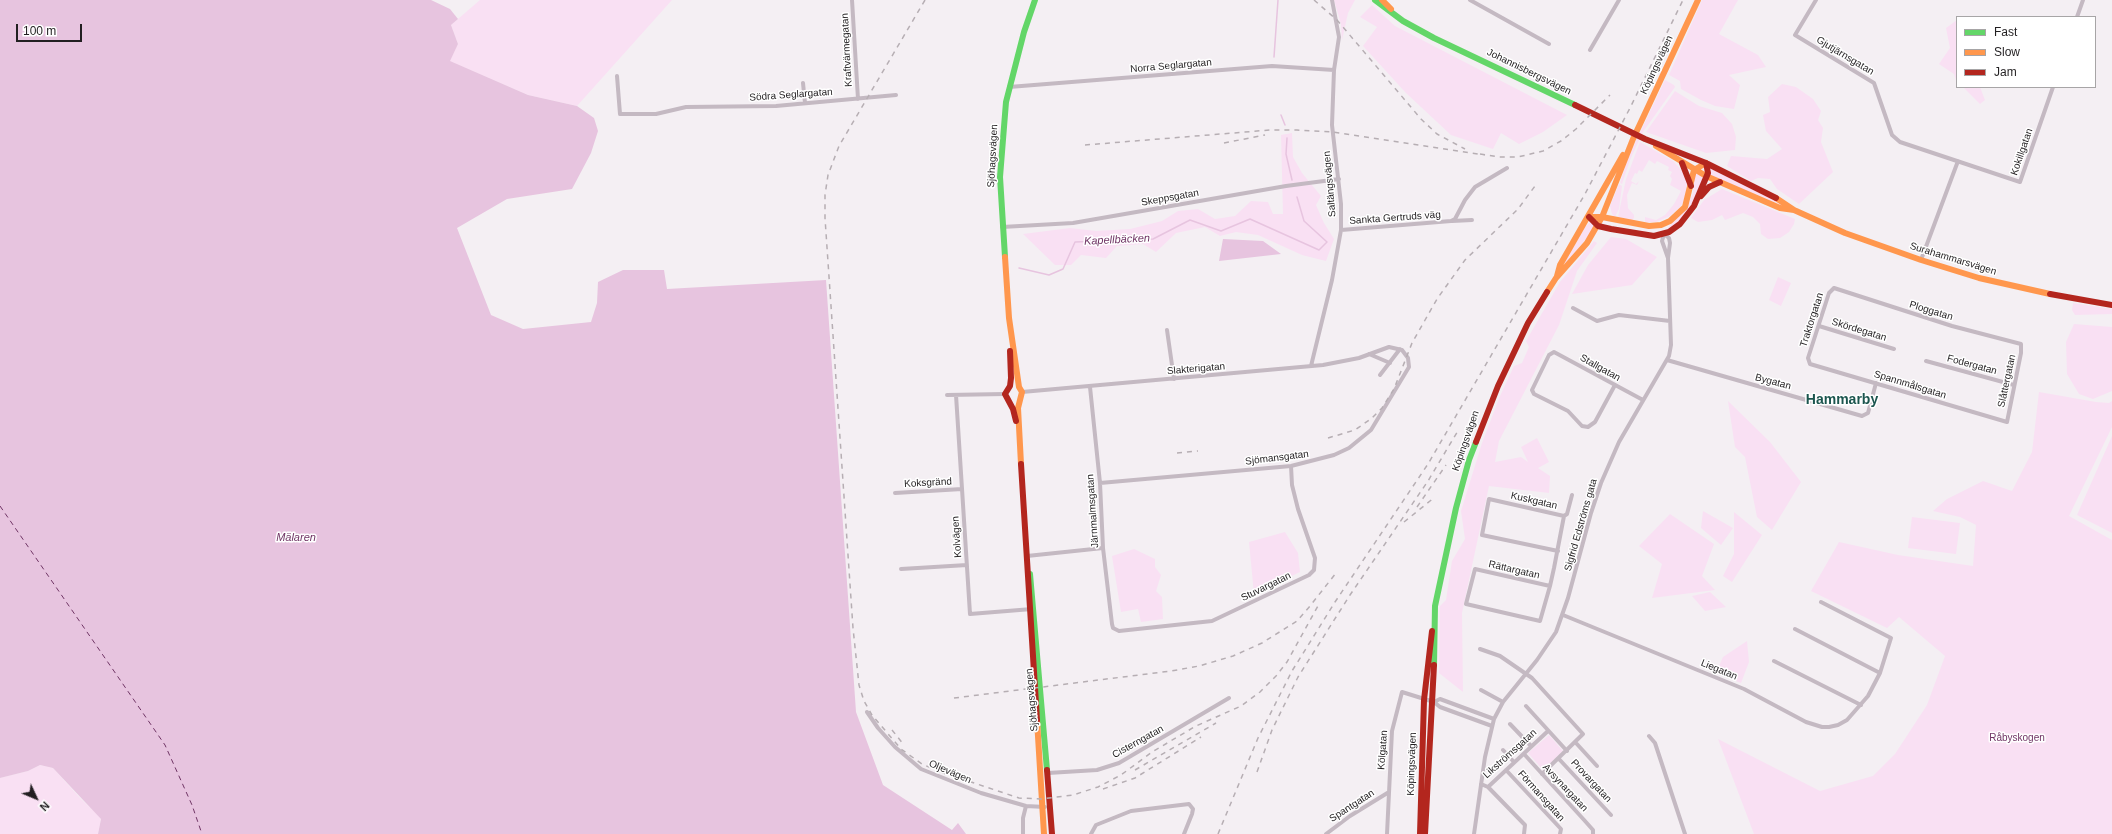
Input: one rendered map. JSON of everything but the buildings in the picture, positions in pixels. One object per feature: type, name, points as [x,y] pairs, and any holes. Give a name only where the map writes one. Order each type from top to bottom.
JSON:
[{"type":"main road","name":"Sjöhagsvägen","points":[[1010,386],[1009,318],[1000,177],[1005,110],[1010,87],[1035,0]]},
{"type":"main road","name":"Johannisbergsvägen","points":[[1375,0],[1403,21],[1434,38],[1646,139],[1706,163]]},
{"type":"main road","name":"Johannisbergsvägen","points":[[1382,0],[1403,21]]},
{"type":"main road","name":"Köpingsvägen","points":[[1420,834],[1424,700],[1429,645],[1434,624],[1443,564],[1469,460],[1504,372],[1528,323],[1556,278],[1587,242],[1598,226],[1607,207],[1633,139],[1698,0]]},
{"type":"main road","name":"Köpingsvägen","points":[[1556,278],[1560,265],[1633,139]]},
{"type":"main road","name":"Johannisbergsvägen","points":[[1646,139],[1694,170]]},
{"type":"main road","points":[[1682,163],[1691,188]]},
{"type":"main road","points":[[1589,216],[1602,217],[1636,225],[1661,225],[1674,219],[1685,207],[1691,188],[1694,170],[1698,166],[1706,163],[1706,176],[1694,206]]},
{"type":"main road","name":"Surahammarsvägen","points":[[1706,163],[1783,201],[1794,210],[1845,233],[1921,260],[2000,283],[2068,298],[2112,305]]},
{"type":"main road","name":"Surahammarsvägen","points":[[1694,170],[1780,208],[1794,210]]},
{"type":"main road","points":[[1589,216],[1598,226],[1610,229],[1654,236],[1664,234],[1680,224],[1709,187],[1720,182]]},
{"type":"main road","points":[[1607,207],[1614,220]]},
{"type":"main road","points":[[1635,233],[1636,225]]},
{"type":"main road","points":[[1661,225],[1664,234]]},
{"type":"main road","points":[[1587,242],[1597,233],[1610,229]]},
{"type":"main road","name":"Sjöhagsvägen","points":[[1009,318],[1021,390],[1019,433],[1026,556],[1048,773],[1049,808],[1052,834]]},
{"type":"main road","points":[[1005,394],[1010,386],[1021,390]]},
{"type":"main road","name":"Sjöhagsvägen","points":[[1005,394],[1013,408],[1019,433]]},
{"type":"main road","points":[[1009,401],[1015,402],[1020,400]]},
{"type":"main road","name":"Sjöhagsvägen","points":[[1032,609],[1044,834]]},
{"type":"main road","name":"Köpingsvägen","points":[[1425,834],[1434,702],[1434,624]]},
{"type":"main road","points":[[1041,774],[1048,773]]},
{"type":"street","name":"Kraftvärmegatan","points":[[852,0],[858,99]]},
{"type":"street","name":"Saltängsvägen","points":[[1311,366],[1332,280],[1341,230],[1339,180],[1332,125],[1334,70],[1339,37],[1332,0]]},
{"type":"street","points":[[1470,0],[1549,44]]},
{"type":"street","points":[[1590,50],[1619,0]]},
{"type":"street","name":"Gjutjärnsgatan","points":[[1816,0],[1795,35],[1874,83],[1894,138],[1900,142],[1958,161]]},
{"type":"street","points":[[2077,16],[2083,0]]},
{"type":"street","name":"Norra Seglargatan","points":[[1010,87],[1272,66],[1334,70]]},
{"type":"street","name":"Södra Seglargatan","points":[[617,76],[620,114],[656,114],[686,107],[770,106],[896,95]]},
{"type":"street","points":[[803,83],[805,103]]},
{"type":"street","name":"Kokillgatan","points":[[1958,161],[2020,182],[2053,88]]},
{"type":"street","points":[[1921,260],[1958,161]]},
{"type":"street","name":"Sankta Gertruds väg","points":[[1451,222],[1455,219],[1465,200],[1475,187],[1507,168]]},
{"type":"street","name":"Skeppsgatan","points":[[1002,227],[1073,223],[1286,186],[1339,180]]},
{"type":"street","name":"Sankta Gertruds väg","points":[[1341,230],[1472,220]]},
{"type":"street","name":"Sigfrid Edströms gata","points":[[1664,234],[1662,241],[1668,258]]},
{"type":"street","name":"Sigfrid Edströms gata","points":[[1474,834],[1487,744],[1494,719],[1503,702],[1556,632],[1563,615],[1595,497],[1617,447],[1667,360],[1671,345],[1668,258],[1669,240],[1664,234]]},
{"type":"street","name":"Traktorgatan","points":[[1808,361],[1829,293],[1836,289]]},
{"type":"street","name":"Ploggatan","points":[[1836,289],[1922,317],[2019,343],[2022,346]]},
{"type":"street","points":[[1573,308],[1597,321],[1619,315],[1670,322]]},
{"type":"street","name":"Skördegatan","points":[[1819,326],[1894,350]]},
{"type":"street","points":[[1167,330],[1174,379]]},
{"type":"street","name":"Slåttergatan","points":[[2007,421],[2022,346]]},
{"type":"street","name":"Slakterigatan","points":[[1021,390],[1090,387],[1341,363],[1389,347],[1398,348]]},
{"type":"street","points":[[1380,375],[1390,364],[1398,348]]},
{"type":"street","name":"Sjömansgatan","points":[[1100,483],[1291,466],[1319,460],[1349,448],[1371,430],[1409,367],[1408,358],[1398,348]]},
{"type":"street","name":"Stallgatan","points":[[1615,386],[1595,422],[1591,426],[1584,427],[1568,411],[1534,394],[1532,390],[1549,354],[1554,352],[1643,400]]},
{"type":"street","points":[[1369,354],[1390,364]]},
{"type":"street","name":"Bygatan","points":[[1667,360],[1862,416],[1868,413],[1876,383]]},
{"type":"street","name":"Spannmålsgatan","points":[[1808,361],[1810,364],[2007,421]]},
{"type":"street","name":"Fodergatan","points":[[1926,361],[2014,385]]},
{"type":"street","name":"Järnmalmsgatan","points":[[1090,387],[1100,483],[1103,548],[1112,624],[1118,631]]},
{"type":"street","points":[[947,395],[1005,394]]},
{"type":"street","name":"Kolvägen","points":[[956,395],[970,614],[1032,609]]},
{"type":"street","name":"Stuvargatan","points":[[1118,631],[1128,632],[1212,621],[1309,575],[1314,570],[1315,558],[1298,509],[1292,485],[1291,466]]},
{"type":"street","name":"Koksgränd","points":[[895,492],[962,488]]},
{"type":"street","points":[[1564,516],[1567,514],[1572,495]]},
{"type":"street","name":"Kuskgatan","points":[[1466,604],[1540,621],[1558,552],[1564,516],[1489,499],[1482,535],[1558,552]]},
{"type":"street","points":[[1026,556],[1103,548]]},
{"type":"street","points":[[901,568],[967,565]]},
{"type":"street","name":"Rättargatan","points":[[1466,604],[1475,569],[1550,586]]},
{"type":"street","name":"Liegatan","points":[[1563,615],[1744,689],[1815,725],[1822,727],[1838,725],[1847,720],[1861,705],[1880,673],[1892,638],[1821,602]]},
{"type":"street","points":[[1795,629],[1880,673]]},
{"type":"street","points":[[1480,649],[1500,656],[1526,673],[1584,734],[1542,774]]},
{"type":"street","points":[[1774,661],[1861,705]]},
{"type":"street","points":[[1481,690],[1503,702]]},
{"type":"street","name":"Kölgatan","points":[[1387,834],[1392,731],[1402,692],[1424,700]]},
{"type":"street","name":"Cisterngatan","points":[[1048,773],[1097,770],[1119,763],[1228,698]]},
{"type":"street","points":[[1424,700],[1434,702],[1440,707],[1492,726]]},
{"type":"street","points":[[1434,702],[1440,700],[1494,719]]},
{"type":"street","points":[[1526,706],[1567,751]]},
{"type":"street","name":"Oljevägen","points":[[867,712],[878,728],[895,747],[921,769],[981,794],[1026,806],[1049,808]]},
{"type":"street","points":[[1510,724],[1532,746]]},
{"type":"street","name":"Likströmsgatan","points":[[1481,784],[1488,787],[1548,731]]},
{"type":"street","points":[[1649,736],[1655,743],[1685,834]]},
{"type":"street","points":[[1576,743],[1598,766]]},
{"type":"street","points":[[1503,750],[1514,762]]},
{"type":"street","name":"Avsynargatan","points":[[1524,754],[1593,830],[1593,834]]},
{"type":"street","name":"Provargatan","points":[[1559,759],[1611,815]]},
{"type":"street","name":"Förmansgatan","points":[[1506,770],[1561,829],[1560,834]]},
{"type":"street","points":[[1488,787],[1525,825],[1524,834]]},
{"type":"street","name":"Spantgatan","points":[[1326,834],[1350,816],[1388,792]]},
{"type":"street","points":[[1091,834],[1096,825],[1131,811],[1189,804],[1193,809],[1184,834]]},
{"type":"street","points":[[1023,834],[1023,818],[1026,806]]},
{"type":"green space","points":[[480,0],[672,0],[577,106],[528,95],[449,61],[458,44],[451,25]]},
{"type":"green space","points":[[1334,0],[1355,0],[1348,13],[1342,40],[1341,24]]},
{"type":"green space","points":[[1702,0],[1738,0],[1719,34],[1758,55],[1766,67],[1729,75],[1740,85],[1734,109],[1715,106],[1701,100],[1681,89],[1680,81],[1669,75]]},
{"type":"green space","points":[[1372,5],[1395,26],[1567,115],[1543,132],[1519,144],[1501,133],[1493,149],[1451,135],[1406,93],[1363,46],[1377,27],[1360,17]]},
{"type":"green space","points":[[1956,21],[1956,80],[1954,74],[1939,64],[1950,48],[1946,28]]},
{"type":"green space","points":[[1665,80],[1675,87],[1643,132],[1630,160],[1622,184],[1620,183],[1628,158]]},
{"type":"green space","points":[[1782,84],[1796,87],[1813,99],[1821,111],[1818,120],[1823,128],[1821,142],[1833,172],[1799,204],[1777,189],[1770,179],[1758,178],[1751,181],[1727,166],[1731,156],[1767,159],[1782,149],[1766,131],[1763,115],[1770,112],[1768,97]]},
{"type":"green space","points":[[1964,88],[1980,88],[1985,100],[1980,104]]},
{"type":"green space","points":[[1675,91],[1699,106],[1722,113],[1732,124],[1736,137],[1735,150],[1706,153],[1646,132]]},
{"type":"green space","points":[[1292,133],[1293,157],[1302,173],[1321,196],[1316,205],[1324,223],[1334,239],[1326,261],[1302,255],[1258,235],[1236,232],[1220,236],[1205,227],[1176,233],[1156,252],[1143,244],[1117,246],[1106,258],[1081,255],[1071,265],[1055,265],[1023,234],[1070,228],[1096,231],[1130,229],[1162,221],[1178,211],[1198,209],[1215,219],[1235,216],[1251,201],[1268,202],[1273,214],[1283,214],[1281,135]]},
{"type":"green space","points":[[1640,142],[1673,161],[1684,173],[1687,181],[1686,197],[1681,206],[1670,216],[1656,222],[1645,222],[1645,217],[1656,220],[1665,215],[1674,204],[1681,191],[1670,185],[1672,179],[1670,176],[1672,172],[1668,170],[1669,167],[1657,161],[1655,164],[1649,160],[1642,172],[1639,170],[1637,174],[1635,173],[1631,181],[1636,184],[1639,181],[1637,185],[1632,183],[1627,195],[1628,208],[1634,215],[1634,218],[1632,220],[1618,217],[1626,179]]},
{"type":"green space","points":[[1710,167],[1762,193],[1784,206],[1709,175]]},
{"type":"green space","points":[[1695,172],[1705,177],[1695,198],[1681,219],[1671,228],[1666,230],[1687,207],[1693,193]]},
{"type":"green space","points":[[1619,184],[1622,186],[1619,209],[1615,217],[1612,214],[1610,206]]},
{"type":"green space","points":[[1722,189],[1795,219],[1794,224],[1789,232],[1780,238],[1768,239],[1761,234],[1760,224],[1753,217],[1743,213],[1725,220],[1722,215],[1712,220],[1698,222],[1691,218],[1704,200]]},
{"type":"green space","points":[[1590,222],[1595,228],[1561,269],[1585,227]]},
{"type":"green space","points":[[1611,237],[1626,239],[1657,257],[1632,285],[1572,294],[1588,265]]},
{"type":"green space","points":[[1594,241],[1597,243],[1577,271],[1559,325],[1499,441],[1495,462],[1521,457],[1528,462],[1521,447],[1537,438],[1549,462],[1538,468],[1550,476],[1549,493],[1489,486],[1462,613],[1463,692],[1439,673],[1440,606],[1446,600],[1452,561],[1465,539],[1461,511],[1482,443],[1500,396],[1514,366],[1522,363],[1529,347],[1526,341],[1560,282]]},
{"type":"green space","points":[[1778,277],[1791,283],[1781,306],[1769,300]]},
{"type":"green space","points":[[2073,303],[2112,309],[2112,314],[2075,315],[2072,310]]},
{"type":"green space","points":[[2074,324],[2112,327],[2112,391],[2093,399],[2079,394],[2067,374],[2066,342]]},
{"type":"green space","name":"Råbyskogen","points":[[2039,392],[2096,402],[2109,403],[2112,401],[2112,427],[2069,516],[2112,540],[2112,834],[1754,834],[1718,739],[1820,791],[1873,776],[1895,754],[1927,705],[1945,656],[1899,617],[1887,628],[1811,591],[1839,542],[1898,555],[1973,566],[1976,525],[1960,517],[1933,511],[1947,499],[1983,481],[2012,491],[2032,452]]},
{"type":"green space","points":[[1728,401],[1770,442],[1801,482],[1772,530],[1757,517],[1745,457],[1735,447]]},
{"type":"green space","points":[[2112,436],[2112,533],[2077,515]]},
{"type":"green space","points":[[1703,511],[1733,528],[1721,545],[1701,528]]},
{"type":"green space","points":[[1734,512],[1762,535],[1732,582],[1723,576],[1734,554]]},
{"type":"green space","points":[[1670,514],[1714,544],[1702,576],[1715,590],[1652,598],[1662,564],[1639,546]]},
{"type":"green space","points":[[1912,517],[1960,523],[1956,554],[1908,548]]},
{"type":"green space","points":[[1285,532],[1298,553],[1300,572],[1254,594],[1249,542]]},
{"type":"green space","points":[[1134,549],[1155,559],[1155,567],[1161,575],[1156,591],[1162,597],[1163,619],[1141,622],[1138,609],[1121,612],[1112,556]]},
{"type":"green space","points":[[1710,592],[1726,607],[1705,611],[1692,596]]},
{"type":"green space","points":[[1747,641],[1749,662],[1741,683],[1716,673],[1723,657]]},
{"type":"green space","points":[[1549,735],[1563,751],[1543,770],[1528,753]]},
{"type":"green space","points":[[40,765],[53,768],[97,814],[101,819],[98,834],[0,834],[0,778],[28,771]]},
{"type":"water","name":"Mälaren","points":[[0,0],[431,0],[450,9],[458,19],[451,25],[458,44],[450,61],[528,95],[577,106],[594,118],[598,131],[591,153],[572,189],[507,199],[457,228],[491,315],[523,329],[591,322],[597,303],[598,282],[623,270],[664,270],[667,289],[826,280],[856,712],[883,785],[952,830],[958,823],[966,834],[98,834],[101,819],[53,768],[40,765],[28,771],[0,778]]},
{"type":"water","points":[[1223,239],[1263,241],[1281,254],[1219,261]]},
{"type":"waterway","points":[[1274,57],[1278,0]]},
{"type":"waterway","points":[[1281,115],[1285,125]]},
{"type":"waterway","points":[[1287,138],[1286,154],[1292,180]]},
{"type":"waterway","name":"Kapellbäcken","points":[[1019,268],[1049,275],[1063,269],[1075,242],[1153,239],[1190,220],[1221,231],[1250,219],[1319,250],[1327,242],[1304,221],[1297,197]]},
{"type":"ferry route","points":[[0,506],[165,745],[192,805],[202,834]]},
{"type":"railway","points":[[925,0],[839,146],[828,175],[825,195],[825,218],[853,628],[859,685],[864,701],[872,715],[901,749],[922,764],[945,774]]},
{"type":"railway","points":[[1314,0],[1337,20],[1421,119],[1437,134],[1465,149]]},
{"type":"railway","points":[[1218,834],[1258,738],[1292,671],[1335,602],[1428,464],[1585,194],[1630,108],[1683,0]]},
{"type":"railway","points":[[1480,154],[1499,157],[1518,157],[1543,151],[1561,141],[1576,129],[1610,95]]},
{"type":"railway","points":[[1085,145],[1270,130],[1297,130],[1333,132],[1485,155]]},
{"type":"railway","points":[[1224,143],[1265,135]]},
{"type":"railway","points":[[1328,438],[1355,430],[1372,418],[1382,408],[1394,389],[1412,343],[1437,299],[1465,260],[1518,209],[1535,186]]},
{"type":"railway","points":[[1257,772],[1272,730],[1298,677],[1350,595],[1428,481],[1459,429]]},
{"type":"railway","points":[[1177,453],[1198,451]]},
{"type":"railway","points":[[1417,507],[1446,465]]},
{"type":"railway","points":[[1404,522],[1435,497]]},
{"type":"railway","points":[[954,698],[1171,671],[1199,666],[1233,656],[1262,643],[1297,621],[1336,573]]},
{"type":"railway","points":[[941,772],[1019,798],[1041,799],[1073,795],[1098,787],[1121,775],[1152,752],[1196,726],[1241,706],[1260,692],[1287,662],[1319,604]]},
{"type":"railway","points":[[1135,770],[1216,723]]},
{"type":"railway","points":[[892,730],[904,745]]},
{"type":"railway","points":[[1103,789],[1135,778],[1201,737]]},
{"type":"traffic: fast","points":[[1005,257],[1000,177],[1006,102],[1024,32],[1035,0]]},
{"type":"traffic: fast","points":[[1375,0],[1403,21],[1434,38],[1575,105]]},
{"type":"traffic: fast","points":[[1434,665],[1435,606],[1456,508],[1469,460],[1476,442]]},
{"type":"traffic: fast","points":[[1030,574],[1047,770]]},
{"type":"traffic: slow","points":[[1382,0],[1391,9]]},
{"type":"traffic: slow","points":[[1547,292],[1556,278],[1587,243],[1602,217],[1633,139],[1698,0]]},
{"type":"traffic: slow","points":[[1656,146],[1706,176],[1780,208],[1794,210]]},
{"type":"traffic: slow","points":[[1557,276],[1560,265],[1623,155]]},
{"type":"traffic: slow","points":[[1589,217],[1602,217],[1649,226],[1661,225],[1670,221],[1685,207],[1694,170],[1706,163]]},
{"type":"traffic: slow","points":[[1776,198],[1794,210],[1845,233],[1921,260],[1979,278],[2050,294]]},
{"type":"traffic: slow","points":[[1005,257],[1009,318],[1019,387],[1022,392],[1018,408],[1021,464]]},
{"type":"traffic: slow","points":[[1037,720],[1044,834]]},
{"type":"traffic: jam","points":[[1575,105],[1645,139],[1706,163],[1776,198]]},
{"type":"traffic: jam","points":[[1682,163],[1691,186]]},
{"type":"traffic: jam","points":[[1589,217],[1598,226],[1611,229],[1654,236],[1669,232],[1680,224],[1694,206],[1708,173],[1706,163]]},
{"type":"traffic: jam","points":[[1701,196],[1709,187],[1720,182]]},
{"type":"traffic: jam","points":[[1476,442],[1498,386],[1528,323],[1547,292]]},
{"type":"traffic: jam","points":[[2050,294],[2112,305]]},
{"type":"traffic: jam","points":[[1010,351],[1011,378],[1010,386],[1005,394],[1013,409],[1016,421]]},
{"type":"traffic: jam","points":[[1021,464],[1037,720]]},
{"type":"traffic: jam","points":[[1420,834],[1424,700],[1432,631]]},
{"type":"traffic: jam","points":[[1425,834],[1434,665]]},
{"type":"traffic: jam","points":[[1047,770],[1052,834]]},
{"type":"district","name":"Hammarby","points":[[1842,400]]}]
